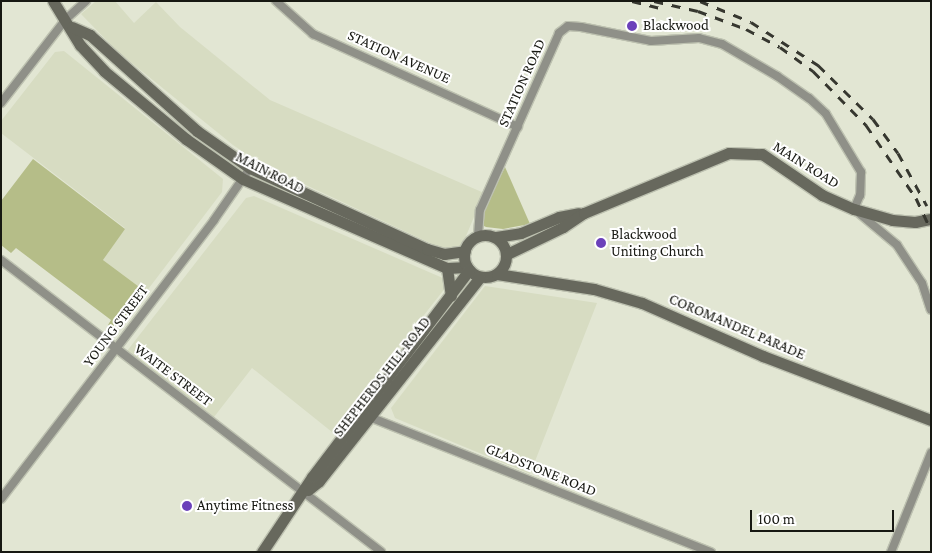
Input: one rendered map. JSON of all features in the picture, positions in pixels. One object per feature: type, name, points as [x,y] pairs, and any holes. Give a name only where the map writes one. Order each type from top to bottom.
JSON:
[{"type":"main road","name":"MAIN ROAD","points":[[53,1],[69,23],[80,45],[104,72],[186,139],[242,179],[447,268],[468,268]]},
{"type":"main road","name":"MAIN ROAD","points":[[69,23],[90,35],[197,131],[250,168],[427,249],[444,254],[465,251]]},
{"type":"main road","name":"MAIN ROAD","points":[[496,237],[584,213],[729,153],[745,152],[762,154],[822,195],[854,209],[892,220],[915,222],[931,219]]},
{"type":"main road","name":"MAIN ROAD","points":[[507,255],[564,227],[584,213]]},
{"type":"main road","points":[[507,255],[497,274],[480,277],[468,268],[465,251],[469,242],[478,236],[496,237],[503,244],[507,255],[527,278]]},
{"type":"main road","points":[[447,268],[451,296]]},
{"type":"main road","name":"SHEPHERDS HILL ROAD","points":[[365,415],[451,296],[468,268]]},
{"type":"main road","name":"COROMANDEL PARADE","points":[[497,274],[594,289],[642,303],[763,356],[931,420]]},
{"type":"main road","name":"SHEPHERDS HILL ROAD","points":[[262,552],[304,493],[312,477],[480,277]]},
{"type":"street","points":[[1,103],[86,1]]},
{"type":"street","name":"STATION AVENUE","points":[[276,1],[313,34],[518,127]]},
{"type":"street","name":"STATION ROAD","points":[[478,236],[480,210],[559,33],[568,26],[651,41],[699,38],[722,44],[777,76],[809,98],[826,114],[861,172],[860,195],[854,209]]},
{"type":"street","name":"YOUNG STREET","points":[[1,499],[250,168]]},
{"type":"street","points":[[854,209],[902,251],[922,283],[931,310]]},
{"type":"street","name":"WAITE STREET","points":[[1,260],[381,552]]},
{"type":"street","name":"GLADSTONE ROAD","points":[[365,415],[712,552]]},
{"type":"street","points":[[891,552],[931,453]]},
{"type":"shaded area","points":[[96,1],[115,1],[134,23],[156,2],[180,27],[270,100],[484,193],[461,248],[447,251],[261,164],[233,145],[117,51],[81,14]]},
{"type":"shaded area","points":[[64,51],[223,179],[222,192],[146,292],[103,260],[125,228],[1,133],[1,121],[55,52]]},
{"type":"shaded area","points":[[254,196],[445,279],[446,287],[332,432],[252,368],[214,417],[127,351],[246,198]]},
{"type":"shaded area","points":[[485,286],[597,303],[530,474],[395,418],[391,408]]},
{"type":"green space","points":[[33,159],[125,229],[103,260],[146,292],[118,328],[113,329],[108,325],[111,320],[16,248],[11,253],[1,245],[1,201]]},
{"type":"green space","points":[[505,167],[530,224],[503,229],[486,227],[482,225],[483,212]]},
{"type":"railway","points":[[632,1],[661,8]]},
{"type":"railway","points":[[654,1],[698,11],[746,29],[780,47],[813,71],[866,125],[916,198],[931,230]]},
{"type":"railway","points":[[700,1],[751,22],[818,65],[873,119],[898,153],[927,206]]},
{"type":"place","name":"Blackwood","points":[[632,26]]},
{"type":"place","name":"Blackwood Uniting Church","points":[[601,243]]},
{"type":"place","name":"Anytime Fitness","points":[[187,506]]}]
